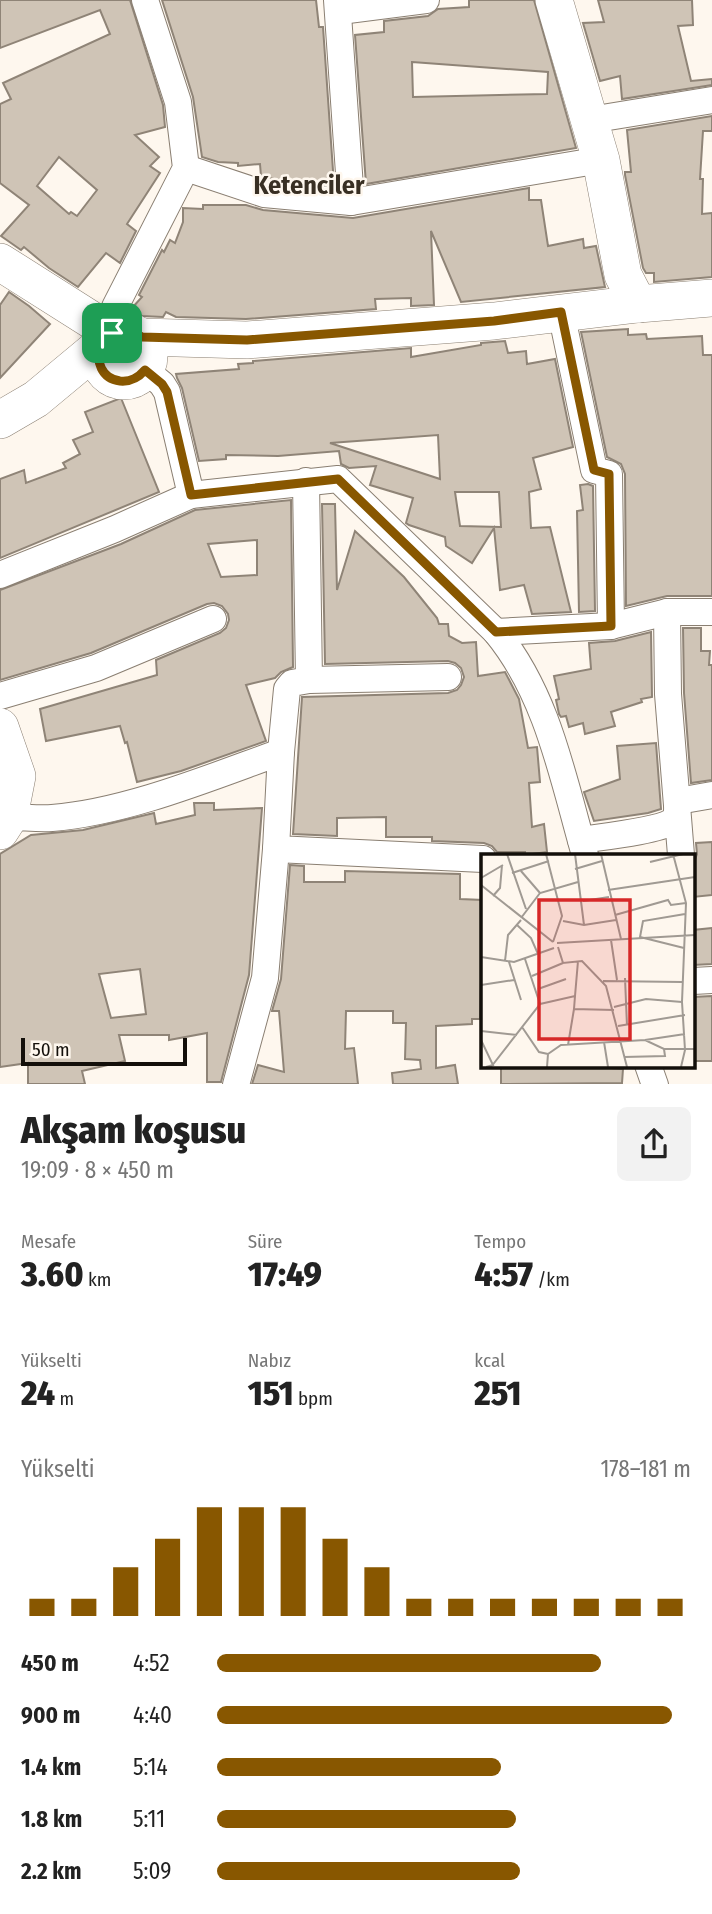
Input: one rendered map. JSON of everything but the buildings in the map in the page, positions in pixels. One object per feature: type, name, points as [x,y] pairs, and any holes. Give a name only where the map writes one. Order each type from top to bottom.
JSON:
[{"type":"main road","points":[[554,0],[601,160],[623,275],[638,303]]},
{"type":"main road","points":[[0,262],[123,353]]},
{"type":"main road","points":[[0,421],[123,353],[247,340],[494,321],[638,303],[712,298]]},
{"type":"main road","points":[[0,727],[17,776],[4,824]]},
{"type":"street","points":[[145,0],[178,102],[186,168],[115,307],[123,353],[162,384],[167,392],[191,495]]},
{"type":"street","points":[[351,202],[339,6],[426,0]]},
{"type":"street","points":[[590,120],[712,100]]},
{"type":"street","points":[[186,168],[264,194],[351,202],[601,160]]},
{"type":"street","points":[[561,312],[594,470],[609,474],[611,626]]},
{"type":"street","points":[[0,575],[191,495],[338,479],[496,632],[510,649],[533,689],[562,769],[583,848],[670,822],[677,816],[678,802]]},
{"type":"street","points":[[306,481],[309,680]]},
{"type":"street","points":[[667,612],[668,694],[681,854]]},
{"type":"street","points":[[496,632],[611,626],[667,612],[712,612]]},
{"type":"street","points":[[0,696],[96,668],[213,619]]},
{"type":"street","points":[[236,1084],[265,978],[287,689],[292,683],[309,680],[448,677]]},
{"type":"street","points":[[4,824],[109,807],[163,793],[281,752]]},
{"type":"street","points":[[678,802],[712,795]]},
{"type":"street","points":[[276,849],[481,859]]},
{"type":"street","points":[[694,981],[712,980]]},
{"type":"street","points":[[649,1067],[655,1084]]},
{"type":"district","name":"Ketenciler","points":[[309,185]]},
{"type":"route","points":[[561,312],[594,470],[609,474],[611,626],[496,632],[338,479],[191,495],[167,392],[162,384],[145,370],[139,377],[122,381],[107,375],[102,369],[99,361],[101,345],[112,333],[127,330],[142,337],[176,340],[247,340],[494,321],[561,312]]}]
